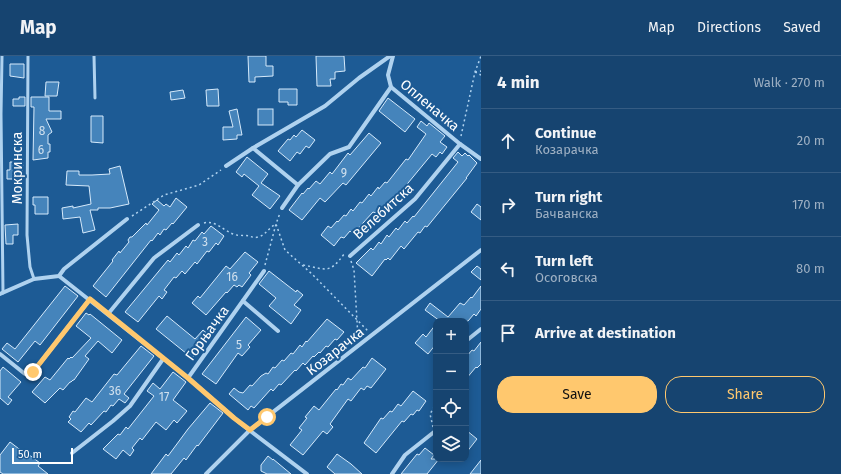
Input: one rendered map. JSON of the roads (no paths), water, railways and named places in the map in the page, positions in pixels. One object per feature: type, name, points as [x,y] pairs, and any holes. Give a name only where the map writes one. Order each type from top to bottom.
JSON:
[{"type":"street","points":[[226,166],[253,148],[325,106],[359,78],[391,56]]},
{"type":"street","name":"Опленачка","points":[[391,56],[388,75],[391,87],[481,160]]},
{"type":"street","points":[[282,208],[298,185],[330,154],[349,147],[391,87]]},
{"type":"street","name":"Велебитска","points":[[350,256],[415,200],[460,144]]},
{"type":"street","points":[[253,148],[298,185]]},
{"type":"street","points":[[59,276],[64,269],[127,219]]},
{"type":"street","points":[[108,314],[154,258],[198,225]]},
{"type":"street","name":"Козарачка","points":[[206,474],[250,430],[373,336],[481,250]]},
{"type":"street","name":"Горњачка","points":[[188,378],[264,271]]},
{"type":"street","points":[[1,294],[34,279],[59,276],[188,378],[234,418],[307,474]]},
{"type":"street","points":[[0,354],[26,374],[30,374],[90,299]]},
{"type":"street","name":"Горњачка","points":[[243,301],[278,331]]},
{"type":"street","points":[[469,339],[481,329]]},
{"type":"street","name":"Горњачка","points":[[72,452],[130,406],[163,359]]},
{"type":"street","points":[[392,474],[405,455],[433,434]]},
{"type":"lane","points":[[1,294],[2,56]]},
{"type":"lane","name":"Мокринска","points":[[28,56],[27,235],[30,268],[34,279]]},
{"type":"lane","points":[[94,56],[95,98]]}]
